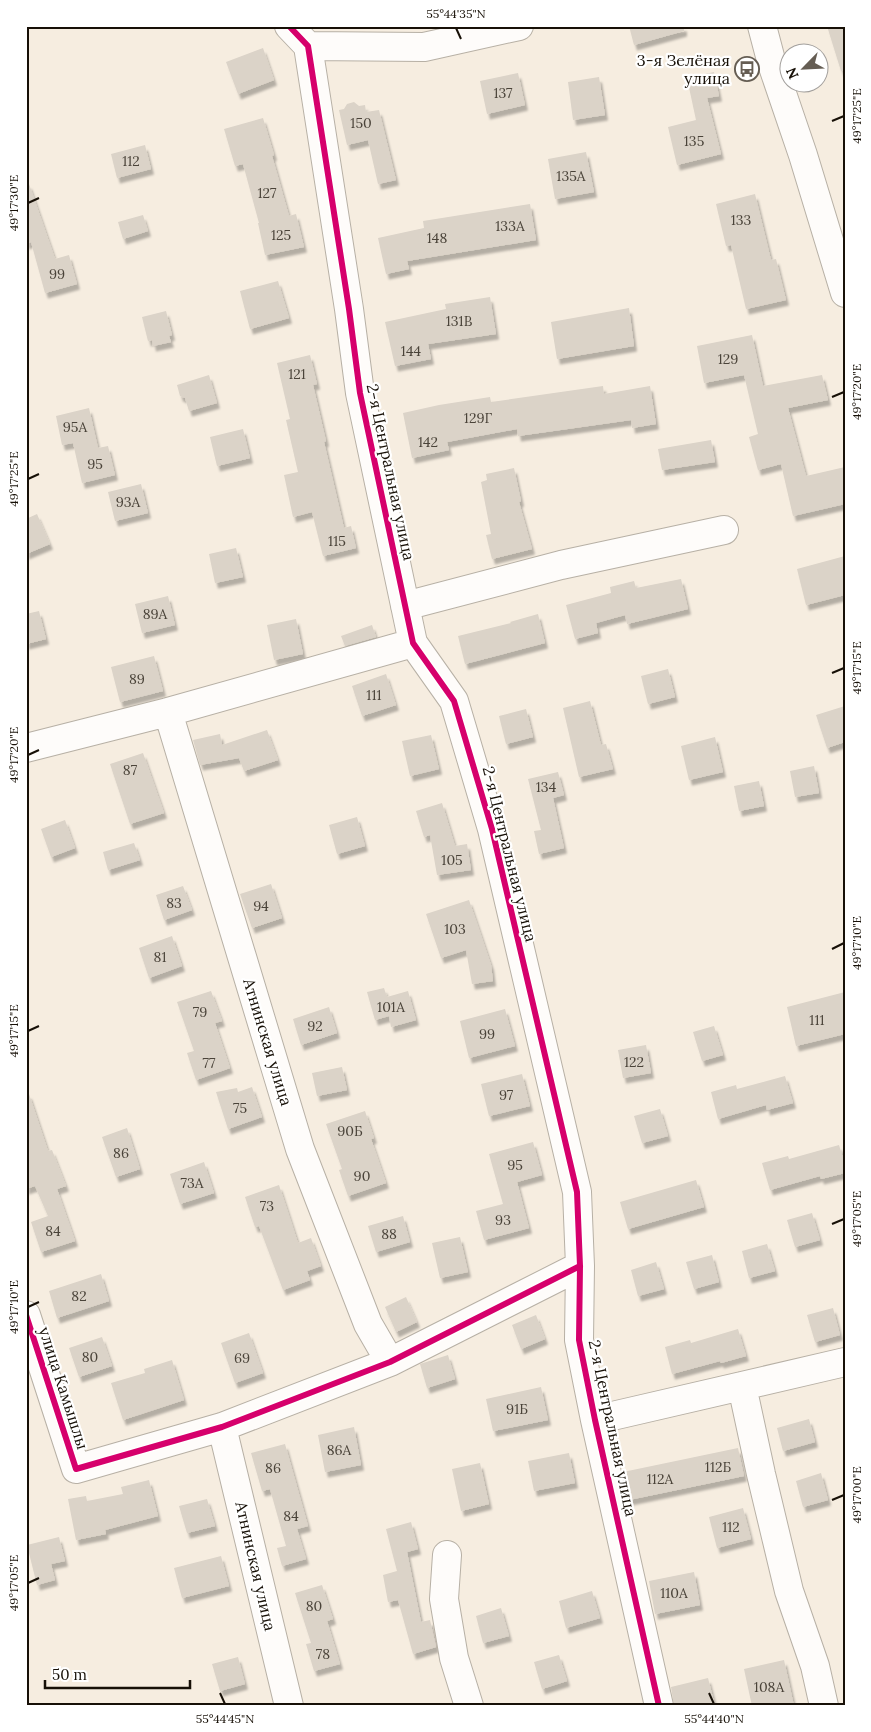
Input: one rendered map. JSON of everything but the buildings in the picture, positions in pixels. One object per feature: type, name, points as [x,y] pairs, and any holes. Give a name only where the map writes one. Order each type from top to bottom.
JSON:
[{"type":"street","points":[[289,26],[308,46],[424,47],[519,26]]},
{"type":"street","points":[[762,26],[772,64],[845,293]]},
{"type":"street","name":"2-я Центральная улица","points":[[308,46],[349,309],[360,393],[413,643],[454,701],[492,829],[576,1192],[580,1266],[579,1340],[659,1706]]},
{"type":"street","points":[[405,606],[561,565],[724,530]]},
{"type":"street","points":[[26,748],[168,712],[413,643]]},
{"type":"street","name":"Атнинская улица","points":[[168,712],[300,1149],[368,1324],[390,1362]]},
{"type":"street","points":[[222,1427],[390,1362],[580,1266]]},
{"type":"street","name":"улица Камышлы","points":[[26,1315],[76,1469],[222,1427]]},
{"type":"street","points":[[596,1420],[845,1362]]},
{"type":"street","points":[[742,1386],[788,1591],[815,1666],[824,1706]]},
{"type":"street","name":"Атнинская улица","points":[[222,1427],[289,1706]]},
{"type":"street","points":[[447,1555],[444,1599],[454,1658],[469,1706]]},
{"type":"cycle path","points":[[289,26],[308,46],[349,309],[360,393],[413,643],[454,701],[492,829],[577,1192],[580,1266],[579,1340],[659,1706]]},
{"type":"cycle path","points":[[26,1315],[76,1469],[222,1427],[390,1362],[580,1266]]},
{"type":"place","name":"3-я Зелёная улица","points":[[747,69]]}]
